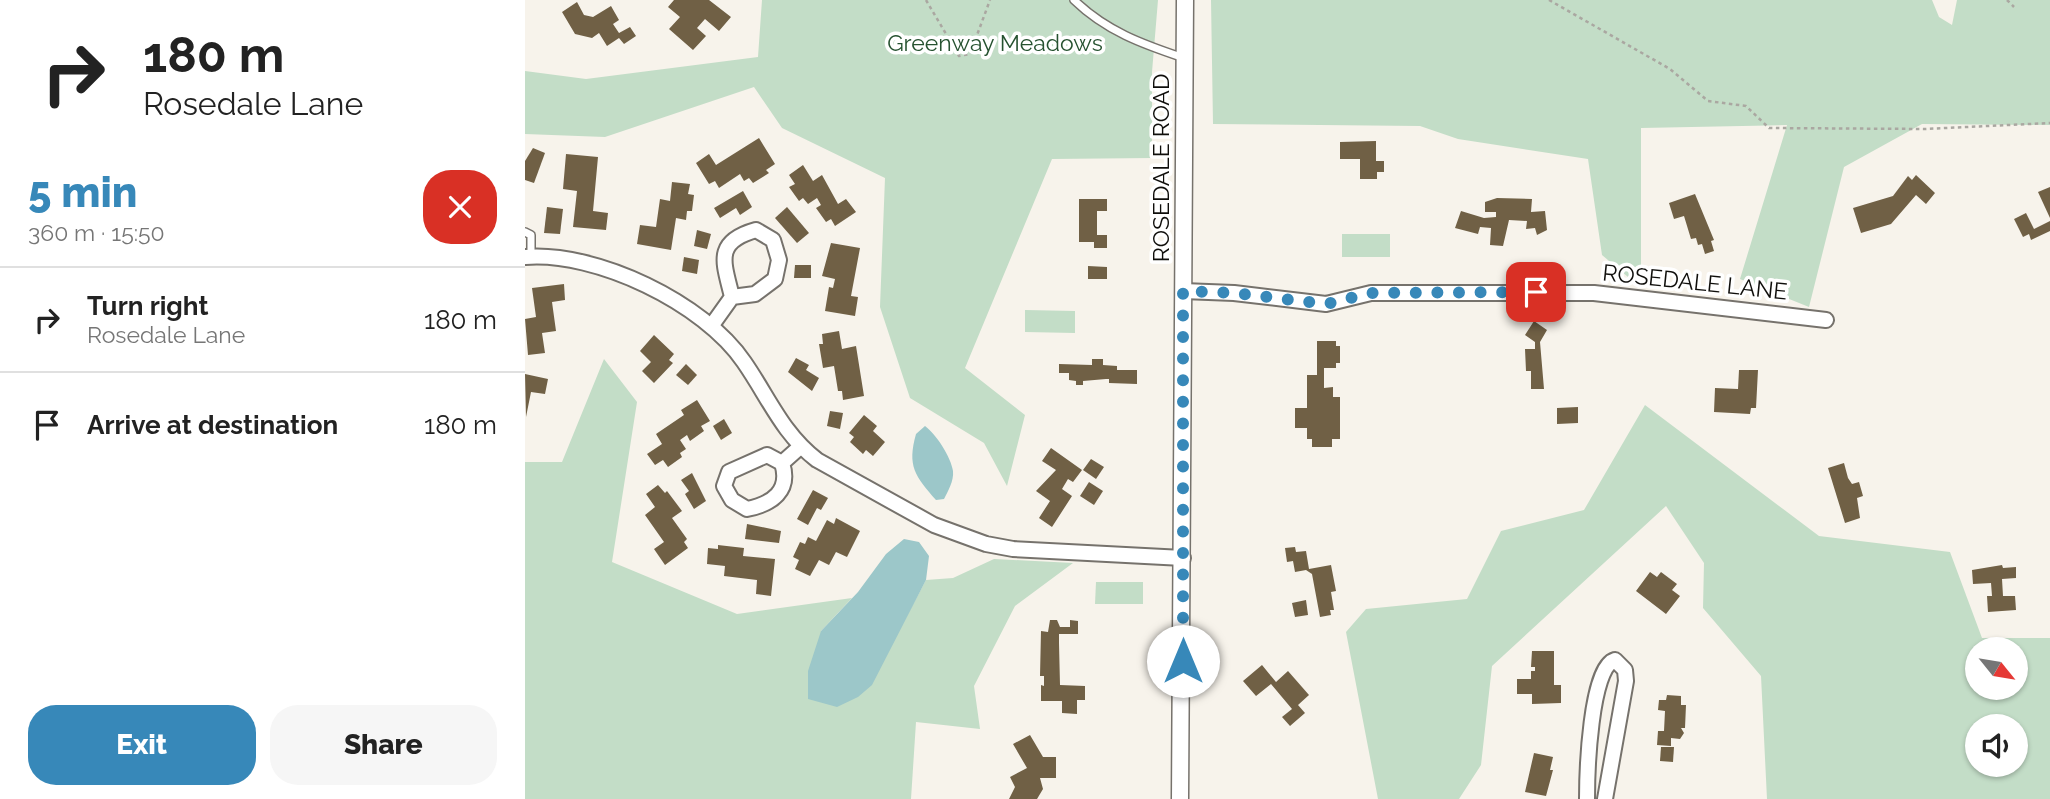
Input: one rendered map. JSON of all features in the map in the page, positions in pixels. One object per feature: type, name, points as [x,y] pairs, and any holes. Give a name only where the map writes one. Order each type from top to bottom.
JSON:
[{"type":"street","name":"ROSEDALE ROAD","points":[[1180,799],[1185,0]]},
{"type":"street","points":[[712,325],[732,298],[755,293],[775,279],[779,260],[773,240],[756,230],[741,234],[726,246],[723,256],[732,298]]},
{"type":"street","points":[[528,256],[576,259],[596,264],[684,305],[712,325],[745,363],[776,416],[800,447],[817,460],[934,525],[986,544],[1013,549],[1183,558]]},
{"type":"street","name":"ROSEDALE LANE","points":[[1183,291],[1234,293],[1326,304],[1371,293],[1594,293],[1826,320]]},
{"type":"street","points":[[782,463],[800,447]]},
{"type":"street","points":[[767,455],[782,463],[786,477],[781,492],[764,506],[747,509],[732,500],[724,486],[729,472],[767,455]]},
{"type":"street","points":[[1587,799],[1595,702],[1604,669],[1615,660],[1625,670],[1626,681],[1605,799]]},
{"type":"lane","points":[[1074,0],[1110,29],[1137,43],[1185,58]]},
{"type":"lane","points":[[525,232],[531,235],[528,256]]},
{"type":"path","points":[[926,0],[959,57],[970,54],[991,0]]},
{"type":"path","points":[[1549,0],[1670,69],[1708,101],[1746,106],[1769,128],[1925,129],[2050,123]]},
{"type":"path","points":[[2007,0],[2014,7]]},
{"type":"green space","name":"Greenway Meadows","points":[[762,0],[1158,0],[1152,72],[1152,158],[1052,159],[965,368],[1025,415],[1007,486],[984,443],[910,398],[880,307],[885,178],[782,128],[754,87],[605,137],[525,134],[525,71],[586,79],[758,57]]},
{"type":"green space","points":[[1211,0],[1932,0],[1939,17],[1952,25],[1957,0],[2050,0],[2050,125],[1922,124],[1844,167],[1809,307],[1740,279],[1787,125],[1641,128],[1641,288],[1602,255],[1588,159],[1458,139],[1420,126],[1213,124]]},
{"type":"green space","points":[[1342,234],[1390,234],[1390,257],[1342,257]]},
{"type":"green space","points":[[1025,310],[1075,311],[1075,333],[1025,332]]},
{"type":"green space","points":[[604,359],[637,402],[612,562],[737,614],[852,598],[821,631],[894,640],[926,580],[953,578],[994,559],[1073,563],[1015,606],[974,686],[980,729],[916,722],[911,799],[525,799],[525,462],[562,462]]},
{"type":"green space","points":[[1645,405],[1819,536],[1950,552],[1982,637],[1965,637],[1965,700],[2028,700],[2028,638],[2050,638],[2050,799],[1767,799],[1761,676],[1703,608],[1704,563],[1666,506],[1492,666],[1481,765],[1459,799],[1378,799],[1346,632],[1366,609],[1467,599],[1501,531],[1584,510]]},
{"type":"green space","points":[[1096,582],[1143,582],[1143,604],[1095,604]]},
{"type":"water","points":[[925,426],[934,434],[952,465],[953,478],[944,499],[936,500],[918,477],[913,463],[916,434]]},
{"type":"water","points":[[904,539],[919,542],[929,556],[926,580],[872,685],[858,697],[837,707],[808,699],[808,671],[821,631],[858,592],[886,554]]},
{"type":"building","points":[[674,0],[709,0],[731,17],[719,31],[705,19],[697,28],[706,36],[693,50],[669,29],[680,17],[668,7]]},
{"type":"building","points":[[577,2],[584,15],[593,17],[611,6],[619,20],[613,24],[619,33],[630,27],[636,36],[624,44],[619,38],[607,46],[599,33],[592,38],[575,34],[562,12]]},
{"type":"building","points":[[759,138],[775,164],[766,170],[769,173],[753,183],[749,178],[744,181],[740,174],[719,188],[715,181],[709,184],[696,163],[709,154],[716,165]]},
{"type":"building","points":[[1376,141],[1376,161],[1384,161],[1384,172],[1377,172],[1377,179],[1360,179],[1360,159],[1340,159],[1340,142]]},
{"type":"building","points":[[533,148],[545,153],[534,183],[525,180],[525,161]]},
{"type":"building","points":[[566,154],[598,157],[593,211],[608,213],[606,230],[573,227],[577,191],[563,189]]},
{"type":"building","points":[[803,165],[813,181],[822,175],[838,204],[846,199],[856,212],[835,226],[831,219],[826,222],[816,208],[821,205],[817,198],[808,204],[803,198],[799,201],[789,187],[795,184],[789,175]]},
{"type":"building","points":[[1916,175],[1935,193],[1926,204],[1916,195],[1891,224],[1861,233],[1853,208],[1893,196],[1908,176],[1912,180]]},
{"type":"building","points":[[672,182],[690,184],[688,194],[694,195],[692,211],[687,211],[686,220],[676,218],[671,250],[637,244],[640,225],[656,227],[660,199],[670,201]]},
{"type":"building","points":[[2050,187],[2050,218],[2038,192]]},
{"type":"building","points":[[743,191],[752,207],[740,215],[736,208],[720,218],[714,208]]},
{"type":"building","points":[[1695,194],[1714,240],[1711,241],[1714,251],[1705,254],[1702,244],[1698,245],[1696,238],[1691,239],[1684,216],[1674,219],[1669,203]]},
{"type":"building","points":[[1497,198],[1532,199],[1531,212],[1545,211],[1547,230],[1537,235],[1535,228],[1526,229],[1527,221],[1509,220],[1503,246],[1490,245],[1491,228],[1480,227],[1478,234],[1455,228],[1461,211],[1484,218],[1496,217],[1496,212],[1485,212],[1485,202]]},
{"type":"building","points":[[1079,199],[1107,199],[1107,211],[1097,211],[1097,235],[1107,235],[1107,248],[1094,248],[1094,242],[1079,242]]},
{"type":"building","points":[[547,207],[563,209],[560,234],[544,233]]},
{"type":"building","points":[[787,207],[809,233],[797,243],[775,218]]},
{"type":"building","points":[[2026,213],[2034,229],[2050,221],[2050,231],[2031,240],[2029,234],[2023,237],[2014,219]]},
{"type":"building","points":[[697,230],[711,234],[707,249],[694,246]]},
{"type":"building","points":[[831,243],[860,248],[851,296],[858,297],[855,316],[825,311],[829,287],[833,288],[835,279],[822,276]]},
{"type":"building","points":[[684,257],[699,260],[697,274],[682,271]]},
{"type":"building","points":[[795,265],[811,265],[811,278],[794,278]]},
{"type":"building","points":[[1088,266],[1107,267],[1107,279],[1088,279]]},
{"type":"building","points":[[564,284],[565,300],[552,302],[556,331],[542,333],[545,353],[528,355],[525,319],[536,317],[532,288]]},
{"type":"building","points":[[1534,321],[1547,330],[1540,342],[1544,389],[1531,389],[1531,371],[1526,371],[1525,349],[1535,349],[1535,342],[1525,335]]},
{"type":"building","points":[[839,331],[842,349],[856,346],[864,396],[843,400],[842,391],[838,391],[834,366],[823,368],[819,344],[823,344],[822,334]]},
{"type":"building","points":[[654,335],[674,354],[669,360],[673,363],[654,383],[642,371],[651,362],[640,351]]},
{"type":"building","points":[[1317,341],[1336,341],[1336,346],[1340,346],[1340,363],[1336,363],[1336,368],[1324,368],[1324,388],[1333,387],[1333,397],[1340,397],[1340,439],[1332,439],[1332,447],[1312,447],[1312,439],[1307,439],[1307,428],[1295,428],[1295,408],[1307,408],[1307,375],[1317,375]]},
{"type":"building","points":[[796,358],[809,365],[806,370],[819,378],[812,391],[788,372]]},
{"type":"building","points":[[1092,359],[1103,359],[1103,365],[1117,366],[1117,370],[1137,370],[1137,384],[1109,383],[1109,379],[1106,379],[1083,381],[1083,385],[1076,385],[1076,381],[1069,380],[1069,373],[1059,373],[1059,364],[1092,365]]},
{"type":"building","points":[[686,364],[697,375],[688,385],[676,375]]},
{"type":"building","points":[[1739,370],[1758,370],[1756,408],[1751,408],[1750,414],[1714,412],[1715,388],[1738,389]]},
{"type":"building","points":[[525,374],[548,379],[545,394],[531,392],[526,417]]},
{"type":"building","points":[[697,400],[710,421],[701,426],[704,431],[690,441],[687,435],[680,440],[686,449],[680,453],[682,457],[668,467],[663,460],[655,465],[647,454],[662,444],[656,434],[684,415],[681,410]]},
{"type":"building","points":[[1578,407],[1578,423],[1557,424],[1557,408]]},
{"type":"building","points":[[830,411],[843,413],[840,429],[827,426]]},
{"type":"building","points":[[864,415],[877,426],[873,431],[885,442],[873,456],[866,450],[863,454],[850,442],[854,437],[849,433]]},
{"type":"building","points":[[724,419],[732,433],[721,440],[713,426]]},
{"type":"building","points":[[1051,448],[1082,470],[1073,482],[1068,479],[1062,489],[1072,496],[1052,527],[1039,518],[1050,501],[1036,491],[1056,470],[1042,461]]},
{"type":"building","points":[[1091,459],[1104,467],[1096,479],[1083,470]]},
{"type":"building","points":[[1844,463],[1848,478],[1852,484],[1859,482],[1863,496],[1857,498],[1860,518],[1845,523],[1828,468]]},
{"type":"building","points":[[692,473],[706,501],[694,509],[685,494],[689,491],[681,480]]},
{"type":"building","points":[[1089,482],[1103,491],[1094,505],[1080,496]]},
{"type":"building","points":[[658,485],[665,493],[667,491],[682,511],[672,518],[687,539],[684,542],[688,548],[665,565],[654,549],[664,542],[645,515],[655,507],[646,494]]},
{"type":"building","points":[[813,490],[828,498],[821,510],[817,508],[808,525],[797,519]]},
{"type":"building","points":[[836,518],[860,531],[847,557],[836,552],[829,565],[819,560],[810,576],[795,569],[799,560],[793,557],[800,542],[805,544],[808,537],[816,541],[827,520],[834,524]]},
{"type":"building","points":[[747,524],[781,531],[779,543],[745,539]]},
{"type":"building","points":[[718,545],[744,548],[743,556],[775,559],[771,596],[756,594],[757,580],[724,576],[725,566],[707,564],[708,548],[718,549]]},
{"type":"building","points":[[1295,547],[1296,552],[1306,551],[1309,569],[1331,565],[1336,591],[1331,592],[1334,610],[1330,610],[1331,615],[1320,617],[1312,574],[1306,570],[1295,572],[1293,561],[1287,562],[1285,548]]},
{"type":"building","points":[[2002,565],[2003,568],[2016,567],[2016,578],[2002,579],[2003,596],[2015,596],[2016,610],[1988,612],[1987,596],[1992,596],[1991,583],[1973,584],[1972,570]]},
{"type":"building","points":[[1650,572],[1657,577],[1661,572],[1677,584],[1672,590],[1680,596],[1666,614],[1636,591]]},
{"type":"building","points":[[1306,600],[1308,615],[1295,617],[1292,603]]},
{"type":"building","points":[[1050,620],[1057,620],[1060,627],[1070,627],[1070,620],[1078,621],[1078,634],[1059,634],[1060,685],[1085,686],[1085,700],[1077,700],[1077,714],[1062,713],[1062,701],[1041,701],[1044,676],[1040,676],[1041,631],[1048,632]]},
{"type":"building","points":[[1532,651],[1554,651],[1554,685],[1561,685],[1561,703],[1532,704],[1532,694],[1517,694],[1517,679],[1531,679],[1531,671],[1535,671],[1535,667],[1531,667]]},
{"type":"building","points":[[1262,665],[1276,682],[1288,671],[1309,695],[1298,705],[1305,713],[1290,726],[1282,717],[1292,709],[1271,684],[1256,696],[1243,681]]},
{"type":"building","points":[[1667,695],[1681,696],[1681,705],[1686,705],[1685,728],[1681,728],[1684,733],[1680,739],[1671,738],[1671,746],[1657,745],[1658,731],[1664,731],[1665,711],[1658,710],[1659,700],[1666,700]]},
{"type":"building","points":[[1030,735],[1043,757],[1056,757],[1056,778],[1040,778],[1043,789],[1037,799],[1009,799],[1015,787],[1010,777],[1027,768],[1013,744]]},
{"type":"building","points":[[1661,747],[1674,747],[1673,762],[1660,761]]},
{"type":"building","points":[[1534,753],[1553,757],[1550,770],[1553,770],[1546,796],[1525,792]]},
{"type":"route","points":[[1183,661],[1183,291],[1234,293],[1326,304],[1371,293],[1536,292]]}]
